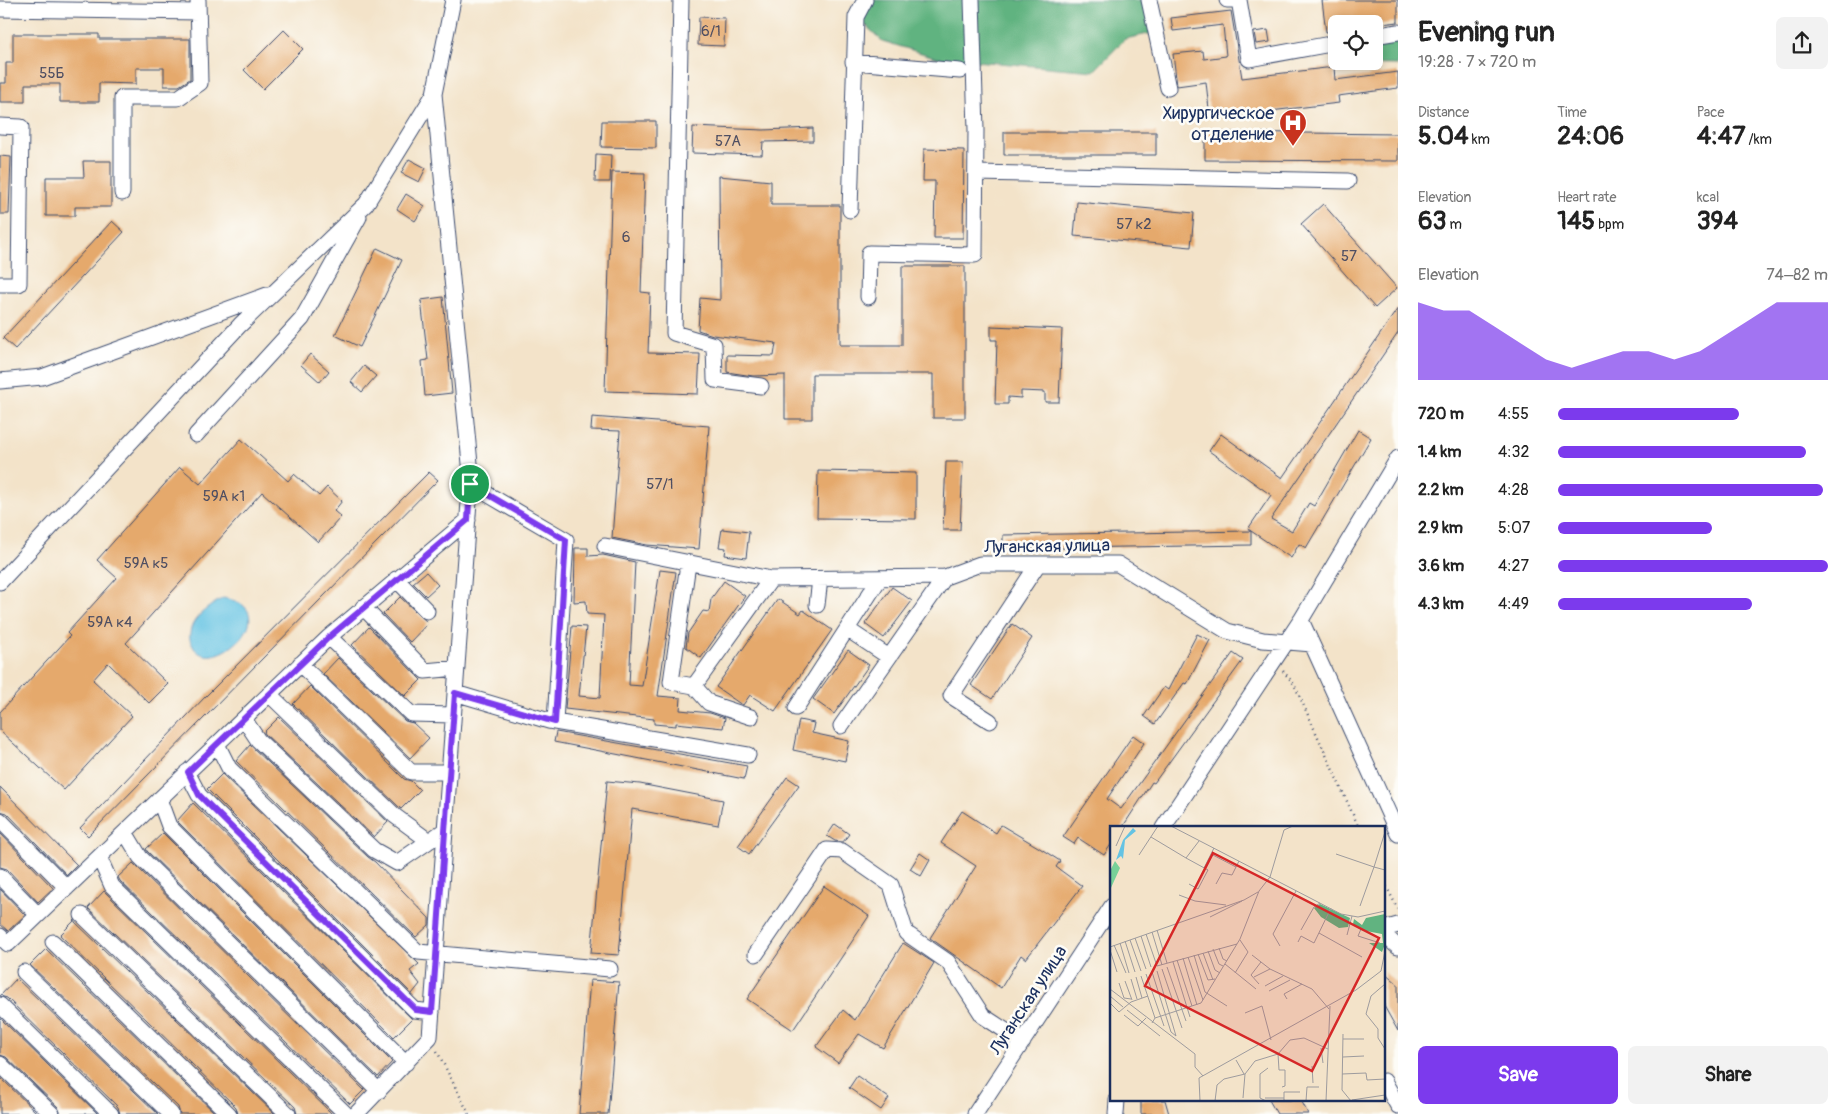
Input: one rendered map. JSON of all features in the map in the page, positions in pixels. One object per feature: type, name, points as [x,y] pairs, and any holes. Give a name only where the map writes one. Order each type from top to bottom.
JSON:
[{"type":"street","points":[[356,1114],[430,1037],[470,484],[434,94],[453,0]]},
{"type":"street","points":[[681,0],[674,333],[714,345],[715,380],[762,386]]},
{"type":"street","points":[[850,210],[853,62],[856,17],[866,0]]},
{"type":"street","points":[[868,297],[869,253],[975,254],[976,172],[972,0]]},
{"type":"street","points":[[1149,0],[1168,88]]},
{"type":"street","points":[[1227,0],[1239,0],[1249,59],[1328,44]]},
{"type":"street","points":[[0,9],[198,6],[200,83],[178,98],[122,98],[122,193]]},
{"type":"street","points":[[1383,34],[1398,32]]},
{"type":"street","points":[[853,62],[960,71]]},
{"type":"street","points":[[196,435],[302,319],[366,204],[434,94]]},
{"type":"street","points":[[0,126],[21,127],[19,284],[0,284]]},
{"type":"street","points":[[976,172],[1348,181]]},
{"type":"street","points":[[0,582],[240,324],[366,204]]},
{"type":"street","points":[[0,381],[42,377],[274,293]]},
{"type":"street","points":[[1164,826],[1301,620],[1398,458]]},
{"type":"street","points":[[470,484],[566,540],[555,722]]},
{"type":"street","points":[[0,936],[8,944],[329,637],[468,520]]},
{"type":"street","name":"Луганская улица","points":[[605,546],[771,579],[945,577],[980,564],[1118,564],[1227,631],[1243,636],[1312,644]]},
{"type":"street","points":[[688,564],[671,682],[694,686],[709,703],[751,717]]},
{"type":"street","points":[[990,721],[951,696],[1038,564]]},
{"type":"street","points":[[841,726],[945,577]]},
{"type":"street","points":[[796,708],[880,578]]},
{"type":"street","points":[[396,579],[426,611]]},
{"type":"street","points":[[694,686],[771,579]]},
{"type":"street","points":[[817,605],[820,579]]},
{"type":"street","points":[[363,607],[425,671],[457,668]]},
{"type":"street","points":[[1301,620],[1398,834]]},
{"type":"street","points":[[847,629],[889,657]]},
{"type":"street","points":[[329,637],[411,714],[453,715]]},
{"type":"street","points":[[300,664],[411,772],[449,772]]},
{"type":"street","points":[[455,693],[555,722],[748,755]]},
{"type":"street","points":[[269,694],[395,816],[429,841]]},
{"type":"street","points":[[244,718],[258,740],[374,850],[397,863],[445,830]]},
{"type":"street","points":[[217,744],[229,768],[418,952],[610,969]]},
{"type":"street","points":[[188,772],[199,795],[416,1010],[432,1012]]},
{"type":"street","points":[[160,799],[169,826],[406,1063]]},
{"type":"street","points":[[0,820],[67,888]]},
{"type":"street","points":[[125,832],[140,857],[380,1091]]},
{"type":"street","points":[[756,954],[826,850],[842,852],[891,885],[906,933],[948,962],[983,1016],[1023,1042]]},
{"type":"street","points":[[99,857],[112,886],[346,1114]]},
{"type":"street","points":[[0,876],[38,915]]},
{"type":"street","name":"Луганская улица","points":[[975,1114],[1110,909]]},
{"type":"street","points":[[82,915],[288,1114]]},
{"type":"street","points":[[1386,937],[1398,947]]},
{"type":"street","points":[[53,942],[229,1114]]},
{"type":"street","points":[[24,972],[171,1114]]},
{"type":"street","points":[[0,1005],[111,1114]]},
{"type":"street","points":[[0,1064],[52,1114]]},
{"type":"street","points":[[1386,1085],[1398,1106]]},
{"type":"path","points":[[1274,660],[1294,684],[1358,826]]},
{"type":"path","points":[[1386,886],[1398,909]]},
{"type":"path","points":[[430,1037],[469,1114]]},
{"type":"green space","points":[[872,0],[1145,0],[1153,33],[1125,39],[1094,71],[938,58],[882,41],[861,21]]},
{"type":"green space","points":[[1398,41],[1398,65],[1383,65],[1383,43]]},
{"type":"water","points":[[223,598],[242,604],[249,614],[248,626],[241,638],[230,648],[217,654],[204,655],[194,648],[191,643],[191,628],[197,617]]},
{"type":"building","points":[[1322,0],[1398,0],[1398,22],[1383,24],[1383,15],[1328,15],[1328,32],[1326,32]]},
{"type":"building","points":[[1231,11],[1242,78],[1328,68],[1328,70],[1334,70],[1335,80],[1398,72],[1398,88],[1338,96],[1339,103],[1210,118],[1206,82],[1177,86],[1173,54],[1203,51],[1204,59],[1226,56],[1223,25],[1173,31],[1171,18]]},
{"type":"building","points":[[699,17],[725,18],[724,46],[698,45]]},
{"type":"building","points":[[284,30],[303,49],[263,89],[244,70]]},
{"type":"building","points":[[1268,30],[1270,42],[1256,44],[1254,32]]},
{"type":"building","points":[[13,34],[99,34],[99,39],[190,39],[190,79],[179,86],[164,86],[164,68],[136,68],[136,84],[99,83],[99,102],[60,102],[60,84],[25,84],[25,102],[0,102],[0,83],[6,83],[6,63],[13,63]]},
{"type":"building","points":[[602,121],[656,121],[656,148],[601,147]]},
{"type":"building","points":[[693,127],[763,130],[813,128],[813,141],[763,142],[762,155],[692,153]]},
{"type":"building","points":[[1004,132],[1156,132],[1156,155],[1004,155]]},
{"type":"building","name":"Хирургическое отделение","points":[[1205,132],[1398,134],[1398,161],[1205,160]]},
{"type":"building","points":[[924,149],[964,150],[963,238],[934,238],[935,181],[923,181]]},
{"type":"building","points":[[596,154],[611,155],[610,182],[595,182]]},
{"type":"building","points":[[0,156],[11,157],[9,214],[0,214]]},
{"type":"building","points":[[409,159],[426,168],[419,182],[401,173]]},
{"type":"building","points":[[83,161],[111,161],[111,207],[75,207],[75,216],[46,216],[46,177],[84,177]]},
{"type":"building","points":[[612,172],[645,173],[641,292],[650,293],[648,353],[700,354],[698,394],[605,391]]},
{"type":"building","points":[[719,176],[771,181],[771,205],[840,205],[840,345],[902,345],[902,266],[965,266],[965,418],[933,418],[933,374],[812,374],[812,419],[785,419],[785,375],[753,376],[727,372],[727,355],[774,356],[776,343],[713,335],[698,330],[700,298],[720,300]]},
{"type":"building","points":[[406,194],[425,206],[415,221],[397,209]]},
{"type":"building","points":[[1077,202],[1194,213],[1191,247],[1074,236]]},
{"type":"building","points":[[1323,204],[1397,288],[1375,308],[1301,224]]},
{"type":"building","points":[[112,221],[124,232],[15,349],[3,338]]},
{"type":"building","points":[[377,248],[402,260],[360,347],[335,335]]},
{"type":"building","points":[[443,297],[452,393],[425,396],[422,361],[428,360],[421,300]]},
{"type":"building","points":[[1398,308],[1398,333],[1271,519],[1292,531],[1309,503],[1314,506],[1358,430],[1371,438],[1306,548],[1299,544],[1291,558],[1248,529],[1271,495],[1209,451],[1221,434],[1282,478]]},
{"type":"building","points":[[991,326],[1062,329],[1059,402],[1045,402],[1045,392],[1021,391],[1021,398],[1008,397],[1008,404],[995,404],[997,340],[991,340]]},
{"type":"building","points":[[310,354],[329,371],[320,382],[301,365]]},
{"type":"building","points":[[364,366],[376,376],[362,392],[351,382]]},
{"type":"building","points":[[592,417],[709,426],[699,549],[647,545],[612,538],[620,431],[591,430]]},
{"type":"building","points":[[241,439],[288,481],[294,474],[319,496],[327,487],[342,501],[334,511],[341,517],[318,542],[262,492],[126,643],[168,684],[149,703],[108,663],[93,680],[132,716],[64,790],[0,731],[0,712],[70,636],[67,633],[117,578],[97,560],[180,467],[200,484]]},
{"type":"building","points":[[946,462],[963,462],[960,530],[943,530]]},
{"type":"building","points":[[818,471],[916,473],[916,519],[817,518]]},
{"type":"building","points":[[429,472],[438,480],[88,836],[80,828],[206,696]]},
{"type":"building","points":[[722,529],[749,532],[746,558],[725,555],[726,548],[719,547]]},
{"type":"building","points":[[1251,531],[1251,545],[1003,549],[1003,535]]},
{"type":"building","points":[[575,548],[588,548],[588,556],[603,555],[635,562],[629,685],[642,686],[660,570],[676,572],[658,696],[681,698],[680,710],[710,713],[725,718],[723,728],[676,723],[676,726],[654,724],[654,719],[565,709],[572,626],[586,627],[579,696],[600,698],[604,615],[587,614],[586,601],[574,602]]},
{"type":"building","points":[[426,572],[438,585],[426,596],[413,583]]},
{"type":"building","points":[[724,581],[745,596],[701,658],[686,647],[688,633],[703,611],[709,612],[711,599]]},
{"type":"building","points":[[892,587],[912,601],[884,638],[865,624]]},
{"type":"building","points":[[400,597],[428,623],[410,642],[383,614]]},
{"type":"building","points":[[778,599],[800,614],[803,610],[832,630],[775,711],[750,695],[743,705],[716,687]]},
{"type":"building","points":[[1012,624],[1032,638],[992,699],[971,685]]},
{"type":"building","points":[[369,627],[421,680],[405,696],[352,645]]},
{"type":"building","points":[[1197,634],[1210,640],[1187,684],[1184,683],[1155,724],[1144,716],[1164,687],[1168,690]]},
{"type":"building","points":[[848,650],[869,665],[834,714],[813,699]]},
{"type":"building","points":[[1233,653],[1243,660],[1154,783],[1152,782],[1123,826],[1110,826],[1110,846],[1104,855],[1078,838],[1074,844],[1063,837],[1133,735],[1144,743],[1107,799],[1121,809]]},
{"type":"building","points":[[338,658],[405,721],[413,723],[429,738],[410,758],[323,674]]},
{"type":"building","points":[[310,686],[404,779],[411,781],[420,790],[401,809],[293,704]]},
{"type":"building","points":[[279,717],[388,822],[374,837],[265,734],[264,732]]},
{"type":"building","points":[[799,720],[814,723],[812,733],[849,741],[845,761],[793,750]]},
{"type":"building","points":[[556,732],[747,766],[744,779],[554,742]]},
{"type":"building","points":[[250,745],[375,862],[429,918],[429,925],[416,937],[236,761]]},
{"type":"building","points":[[222,774],[419,964],[410,971],[420,984],[412,994],[207,789]]},
{"type":"building","points":[[787,777],[799,785],[749,854],[738,846]]},
{"type":"building","points":[[607,781],[640,784],[723,800],[718,825],[632,809],[619,955],[591,953]]},
{"type":"building","points":[[0,787],[77,865],[67,875],[7,813],[0,811]]},
{"type":"building","points":[[193,803],[412,1019],[394,1037],[177,821]]},
{"type":"building","points":[[962,811],[996,833],[1001,825],[1038,847],[1060,861],[1056,867],[1082,886],[1026,959],[1021,955],[1001,988],[930,938],[976,866],[941,843]]},
{"type":"building","points":[[835,824],[849,834],[843,842],[835,841],[827,836]]},
{"type":"building","points":[[0,833],[53,888],[38,902],[7,869],[0,867]]},
{"type":"building","points":[[163,833],[392,1062],[378,1077],[147,851],[146,849]]},
{"type":"building","points":[[920,853],[930,860],[921,876],[910,869]]},
{"type":"building","points":[[133,863],[364,1090],[350,1104],[120,881],[118,877]]},
{"type":"building","points":[[824,886],[869,916],[793,1030],[747,999]]},
{"type":"building","points":[[0,889],[25,915],[8,931],[0,924]]},
{"type":"building","points":[[104,891],[332,1114],[297,1114],[295,1107],[88,908]]},
{"type":"building","points":[[75,920],[275,1114],[238,1114],[236,1107],[60,935]]},
{"type":"building","points":[[903,943],[934,963],[883,1048],[859,1034],[838,1063],[816,1047],[843,1010],[855,1020]]},
{"type":"building","points":[[46,949],[216,1114],[180,1114],[178,1107],[30,965]]},
{"type":"building","points":[[1386,974],[1398,984],[1398,1031],[1386,1010]]},
{"type":"building","points":[[17,978],[158,1114],[120,1114],[118,1107],[7,998],[0,996]]},
{"type":"building","points":[[590,980],[619,982],[608,1114],[579,1114]]},
{"type":"building","points":[[0,1018],[98,1114],[61,1114],[58,1107],[6,1057],[0,1055]]},
{"type":"building","points":[[857,1076],[889,1098],[881,1110],[849,1088]]},
{"type":"building","points":[[0,1077],[38,1114],[0,1114]]},
{"type":"building","points":[[1141,1102],[1166,1102],[1169,1114],[1141,1114]]},
{"type":"building","points":[[1270,1102],[1302,1102],[1308,1114],[1277,1114]]},
{"type":"place","name":"Хирургическое отделение","points":[[1293,147]]},
{"type":"route","points":[[470,484],[566,540],[555,722],[455,693],[432,1012],[416,1010],[199,795],[188,772],[329,637],[468,520],[470,484]]}]
